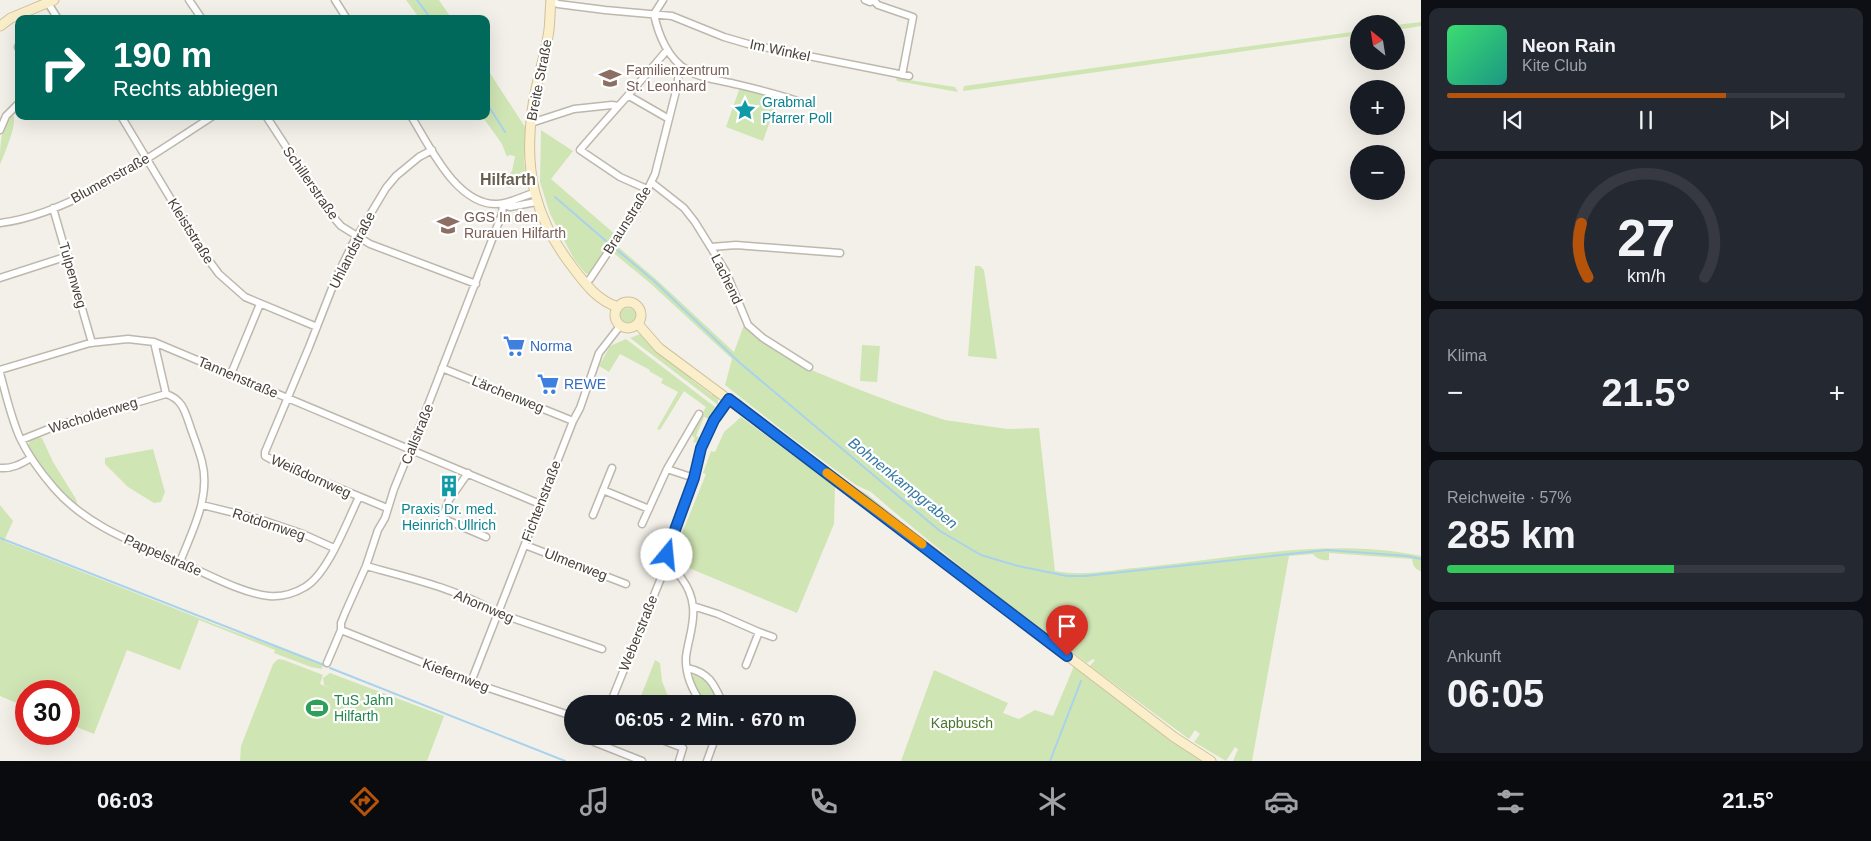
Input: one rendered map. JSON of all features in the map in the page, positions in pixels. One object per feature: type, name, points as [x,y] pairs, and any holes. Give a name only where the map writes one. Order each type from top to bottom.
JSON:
[{"type":"main road","name":"Breite Straße","points":[[551,0],[548,31],[531,123],[529,168],[535,198],[554,239],[585,284],[597,296],[618,307]]},
{"type":"main road","points":[[18,15],[51,1]]},
{"type":"main road","points":[[0,26],[15,16]]},
{"type":"main road","points":[[626,303],[636,306],[640,314],[638,324],[630,328],[620,326],[615,318],[618,307],[626,303]]},
{"type":"main road","points":[[638,324],[659,348],[1174,737],[1211,761]]},
{"type":"street","points":[[189,0],[199,15]]},
{"type":"street","points":[[335,0],[344,15]]},
{"type":"street","name":"Im Winkel","points":[[551,0],[558,4],[672,16],[724,37],[748,44],[906,76],[913,17],[878,6],[874,0]]},
{"type":"street","points":[[663,0],[654,14],[657,28],[668,50],[686,70],[779,94],[803,103]]},
{"type":"street","points":[[865,0],[870,2],[874,0]]},
{"type":"street","points":[[51,1],[56,15]]},
{"type":"street","points":[[647,189],[620,177],[580,150],[668,50]]},
{"type":"street","name":"Braunstraße","points":[[585,284],[641,203],[651,182],[669,120],[680,65]]},
{"type":"street","points":[[629,96],[669,120]]},
{"type":"street","points":[[531,123],[574,108],[604,105],[618,106]]},
{"type":"street","points":[[0,130],[6,116],[15,107]]},
{"type":"street","name":"Kleiststraße","points":[[124,120],[202,251],[219,274],[245,297],[317,328]]},
{"type":"street","name":"Blumenstraße","points":[[0,223],[11,222],[72,200],[148,159],[207,120]]},
{"type":"street","name":"Schillerstraße","points":[[269,120],[328,211],[341,226],[370,244],[476,284]]},
{"type":"street","points":[[413,120],[446,172],[466,194],[486,203],[503,204],[510,207],[535,198]]},
{"type":"street","name":"Uhlandstraße","points":[[287,398],[336,278],[386,188],[396,176],[419,157],[432,150]]},
{"type":"street","name":"Lachend","points":[[651,182],[684,208],[711,247],[726,272],[748,325],[763,338],[809,368]]},
{"type":"street","name":"Callstraße","points":[[326,663],[341,630],[341,623],[366,566],[375,537],[385,518],[387,508],[476,284],[502,214],[503,204]]},
{"type":"street","name":"Tulpenweg","points":[[53,208],[92,343]]},
{"type":"street","points":[[711,247],[736,245],[840,253]]},
{"type":"street","points":[[0,278],[68,256]]},
{"type":"street","points":[[231,374],[260,304]]},
{"type":"street","name":"Fichtenstraße","points":[[471,682],[573,420],[580,408],[599,354],[620,326]]},
{"type":"street","name":"Tannenstraße","points":[[0,372],[92,343],[128,338],[154,342],[540,504]]},
{"type":"street","points":[[154,342],[166,394],[178,399],[183,407],[203,463],[205,484],[202,505],[180,562]]},
{"type":"street","name":"Lärchenweg","points":[[442,368],[573,420]]},
{"type":"street","name":"Pappelstraße","points":[[0,372],[21,440],[31,458],[56,490],[85,515],[118,535],[245,590],[263,595],[277,596],[296,592],[317,578],[359,496]]},
{"type":"street","name":"Wacholderweg","points":[[21,440],[56,426],[166,394]]},
{"type":"street","name":"Weißdornweg","points":[[287,398],[265,452],[266,456],[276,462],[387,508]]},
{"type":"street","points":[[696,695],[692,689],[686,657],[694,618],[693,606],[688,589],[682,578],[673,568],[667,555],[694,478],[701,448],[714,420],[729,399]]},
{"type":"street","points":[[642,524],[667,468],[699,414]]},
{"type":"street","points":[[0,468],[7,469],[31,458]]},
{"type":"street","points":[[593,515],[612,468]]},
{"type":"street","points":[[667,468],[694,478]]},
{"type":"street","points":[[468,473],[449,500],[442,518],[486,537]]},
{"type":"street","points":[[603,490],[649,510]]},
{"type":"street","name":"Rotdornweg","points":[[202,505],[259,519],[303,534],[334,548]]},
{"type":"street","name":"Ulmenweg","points":[[525,545],[626,584]]},
{"type":"street","name":"Ahornweg","points":[[366,566],[419,580],[498,613],[602,649]]},
{"type":"street","name":"Weberstraße","points":[[614,695],[661,578],[673,568]]},
{"type":"street","points":[[693,606],[718,614],[773,637]]},
{"type":"street","name":"Kiefernweg","points":[[341,630],[471,682],[564,713]]},
{"type":"street","points":[[746,665],[759,632]]},
{"type":"street","points":[[687,668],[701,671],[712,681],[719,695]]},
{"type":"street","points":[[609,745],[642,761]]},
{"type":"street","points":[[675,745],[683,748],[679,761]]},
{"type":"street","points":[[707,761],[713,745]]},
{"type":"green space","points":[[406,0],[439,0],[449,15],[417,15]]},
{"type":"green space","points":[[1421,22],[1421,26],[1405,29],[1405,24]]},
{"type":"green space","points":[[1350,32],[1350,36],[963,91],[964,86]]},
{"type":"green space","points":[[490,73],[527,130],[524,161],[526,177],[510,188],[500,186],[512,171],[515,156],[509,155],[507,157],[502,144],[485,120],[490,120]]},
{"type":"green space","points":[[896,78],[955,87],[958,92],[897,81]]},
{"type":"green space","points":[[740,87],[779,96],[763,141],[726,127]]},
{"type":"green space","points":[[13,115],[14,125],[0,165],[3,130],[5,124]]},
{"type":"green space","points":[[541,130],[573,151],[551,179],[616,235],[590,273],[586,274],[574,259],[550,214],[540,182]]},
{"type":"green space","points":[[616,245],[658,281],[734,352],[744,325],[809,369],[900,405],[945,420],[1007,429],[1039,428],[1055,571],[1089,573],[1283,551],[1352,548],[1421,556],[1421,571],[1414,566],[1412,559],[1329,553],[1329,560],[1320,559],[1313,554],[1289,556],[1252,761],[1233,761],[1238,749],[1235,747],[1226,761],[1194,742],[1200,734],[1195,730],[1189,739],[1090,666],[1095,660],[1093,659],[1087,663],[977,579],[871,492],[856,485],[725,385],[732,359],[650,283],[611,251]]},
{"type":"green space","points":[[975,266],[980,266],[984,270],[997,359],[968,356]]},
{"type":"green space","points":[[625,308],[631,308],[636,313],[634,322],[625,324],[620,319],[620,313]]},
{"type":"green space","points":[[640,334],[656,350],[693,378],[692,380],[712,395],[713,393],[718,399],[718,405],[630,338]]},
{"type":"green space","points":[[626,339],[715,407],[709,419],[704,417],[696,436],[701,438],[699,443],[693,442],[695,438],[691,435],[691,432],[706,407],[684,391],[660,430],[657,429],[678,392],[661,383],[663,379],[650,370],[620,354],[609,372],[599,366],[610,346]]},
{"type":"green space","points":[[862,345],[880,346],[877,382],[860,381]]},
{"type":"green space","points":[[739,398],[789,439],[737,400]]},
{"type":"green space","points":[[741,417],[835,486],[834,524],[797,613],[677,563],[674,553],[706,474],[703,473],[711,451],[715,452],[724,432]]},
{"type":"green space","points":[[38,437],[42,438],[53,462],[76,499],[78,506],[50,478],[28,446],[30,440]]},
{"type":"green space","points":[[799,447],[854,487],[867,494],[953,564]]},
{"type":"green space","points":[[153,449],[165,492],[161,502],[154,503],[128,487],[105,464],[105,458]]},
{"type":"green space","points":[[0,505],[13,521],[4,541],[224,628],[323,664],[322,669],[311,667],[274,653],[275,650],[199,620],[180,670],[127,650],[94,734],[80,728],[80,680],[15,680],[15,702],[0,696]]},
{"type":"green space","name":"TuS Jahn Hilfarth","points":[[278,659],[323,675],[320,684],[332,689],[324,685],[323,678],[330,673],[444,716],[427,761],[240,761],[241,746],[273,664]]},
{"type":"green space","points":[[655,660],[660,663],[662,681],[667,695],[641,695]]},
{"type":"green space","name":"Kapbusch","points":[[1074,666],[1205,761],[901,761],[934,670],[1008,703],[1003,713],[1019,719],[1035,710],[1053,716]]},
{"type":"green space","points":[[697,673],[706,679],[715,695],[699,695],[692,677]]},
{"type":"waterway","name":"Bohnenkampgraben","points":[[417,0],[428,15]]},
{"type":"waterway","name":"Bohnenkampgraben","points":[[490,108],[505,132]]},
{"type":"waterway","name":"Bohnenkampgraben","points":[[555,197],[606,241]]},
{"type":"waterway","name":"Bohnenkampgraben","points":[[616,249],[654,281],[740,363],[940,531],[981,555],[1018,566],[1067,576],[1085,576],[1327,550],[1407,556],[1421,559]]},
{"type":"waterway","points":[[0,538],[324,665]]},
{"type":"waterway","points":[[330,668],[565,761]]},
{"type":"waterway","points":[[1050,761],[1081,681]]},
{"type":"slow traffic","points":[[827,473],[922,544]]},
{"type":"place","name":"Familienzentrum St. Leonhard","points":[[610,78]]},
{"type":"place","name":"Grabmal Pfarrer Poll","points":[[745,110]]},
{"type":"place","name":"GGS In den Rurauen Hilfarth","points":[[448,225]]},
{"type":"place","name":"Norma","points":[[514,346]]},
{"type":"place","name":"REWE","points":[[548,384]]},
{"type":"place","name":"Praxis Dr. med. Heinrich Ullrich","points":[[449,486]]},
{"type":"place","name":"TuS Jahn Hilfarth","points":[[317,708]]},
{"type":"district","name":"Hilfarth","points":[[508,179]]},
{"type":"route","points":[[667,555],[698,467],[701,448],[714,420],[729,399],[1067,656]]}]
